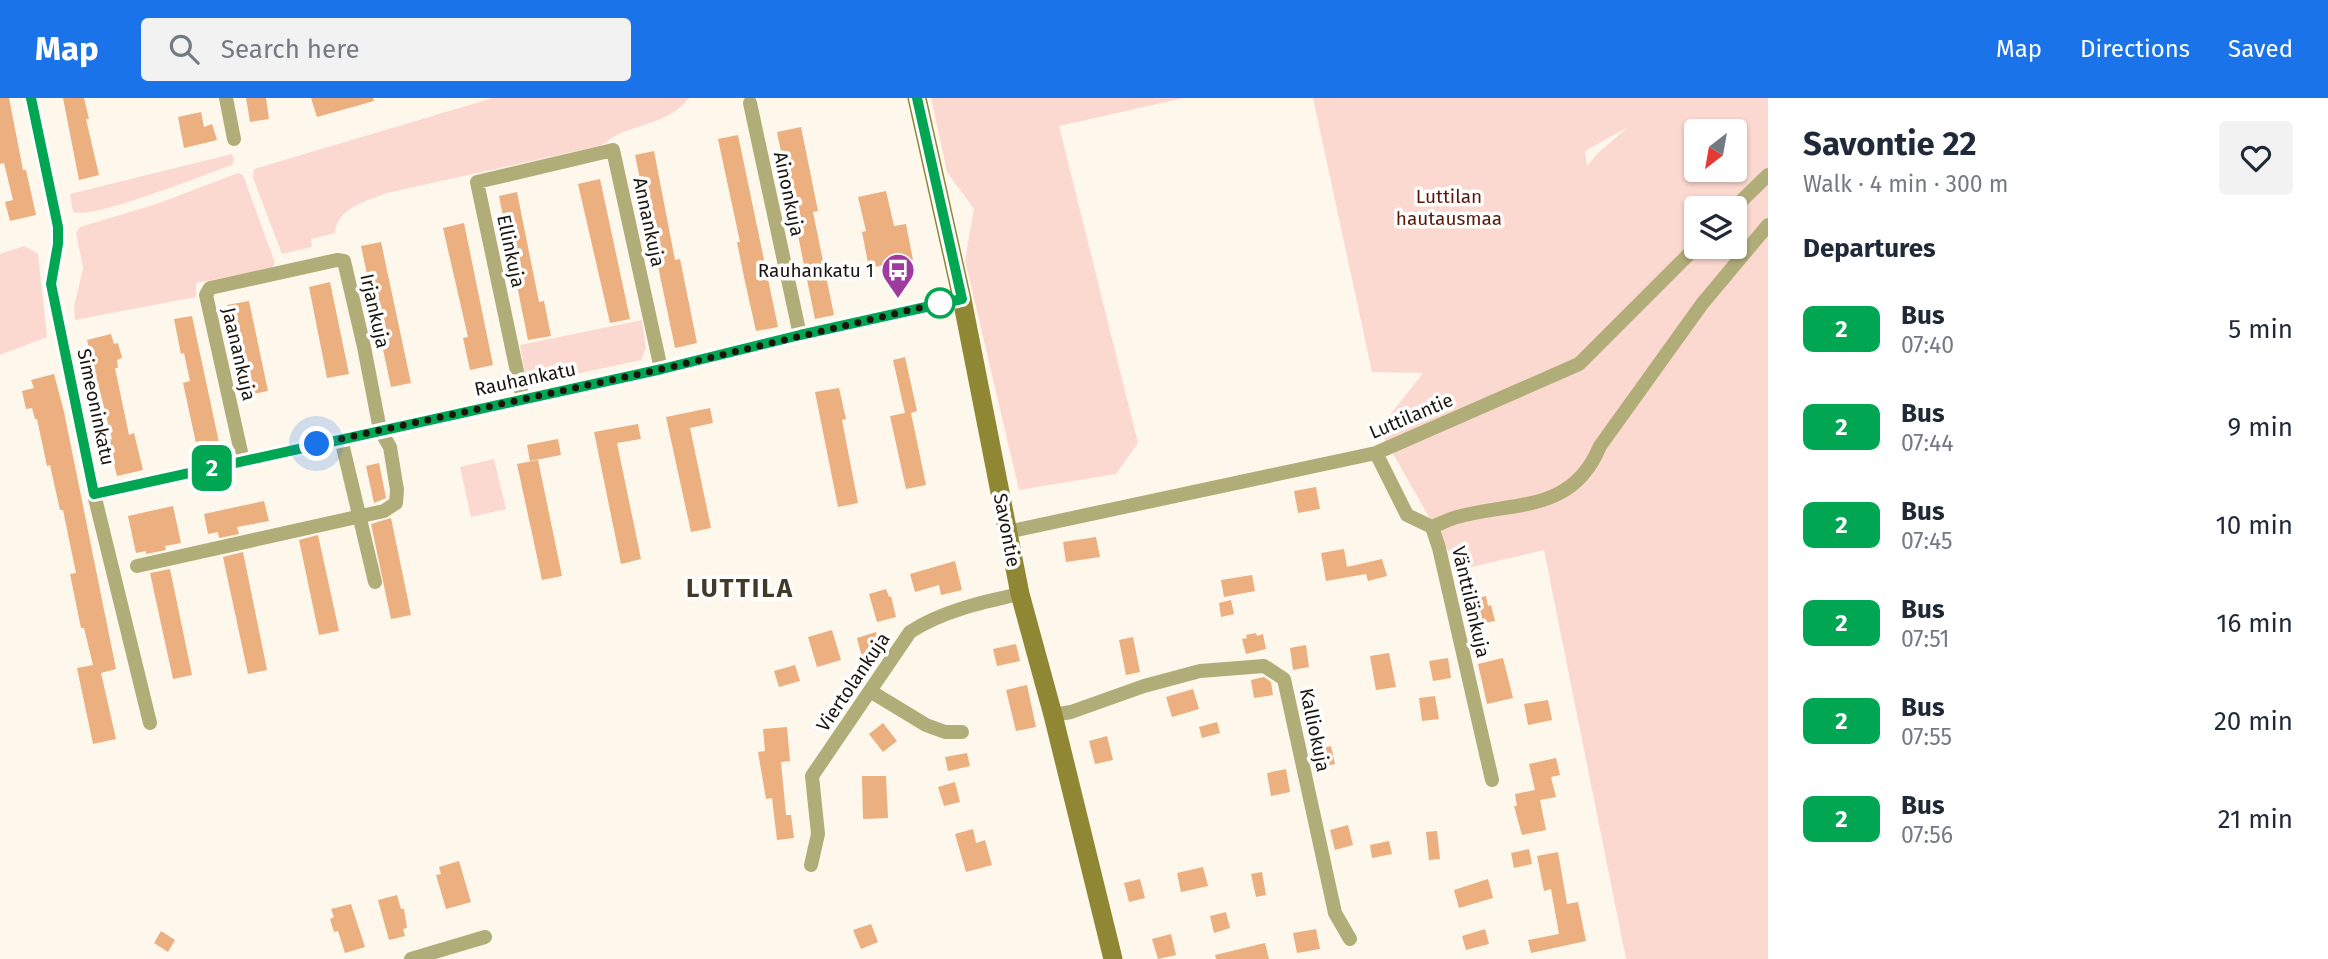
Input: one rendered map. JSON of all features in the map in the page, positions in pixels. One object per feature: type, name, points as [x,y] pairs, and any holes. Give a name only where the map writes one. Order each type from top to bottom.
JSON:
[{"type":"street","name":"Simeoninkatu","points":[[31,98],[58,227],[51,284],[94,494],[150,723]]},
{"type":"street","points":[[226,98],[234,139]]},
{"type":"street","name":"Savontie","points":[[917,98],[962,299],[1020,594],[1054,715],[1113,959]]},
{"type":"street","name":"Ainonkuja","points":[[750,103],[800,335]]},
{"type":"street","name":"Annankuja","points":[[548,165],[613,150],[662,369]]},
{"type":"street","name":"Ellinkuja","points":[[523,400],[477,181],[548,165]]},
{"type":"street","points":[[1746,196],[1768,174]]},
{"type":"street","points":[[1432,527],[1455,517],[1539,503],[1562,491],[1581,476],[1702,304],[1768,225]]},
{"type":"street","name":"Luttilantie","points":[[1007,533],[1376,453],[1578,364],[1684,259]]},
{"type":"street","name":"Irjankuja","points":[[283,271],[337,260],[344,261],[380,430]]},
{"type":"street","name":"Jaanankuja","points":[[243,461],[206,295],[210,288],[283,271]]},
{"type":"street","name":"Rauhankatu","points":[[94,494],[662,369],[962,299]]},
{"type":"street","points":[[137,566],[384,512],[396,503],[397,490],[390,447],[380,430]]},
{"type":"street","points":[[341,439],[375,582]]},
{"type":"street","name":"Vänttilänkuja","points":[[1376,453],[1407,515],[1432,527],[1492,780]]},
{"type":"street","name":"Viertolankuja","points":[[811,865],[818,834],[813,776],[910,632],[975,605],[1020,594]]},
{"type":"street","name":"Kalliokuja","points":[[1054,715],[1200,671],[1264,666],[1284,679],[1335,913],[1350,939]]},
{"type":"street","points":[[870,691],[926,725],[945,732],[962,732]]},
{"type":"street","points":[[411,959],[485,937]]},
{"type":"green space","points":[[493,98],[689,98],[666,117],[619,134],[599,146],[387,193],[371,199],[347,211],[337,224],[335,233],[311,239],[312,247],[282,254],[253,178],[254,169]]},
{"type":"green space","points":[[931,98],[1184,98],[1059,126],[1138,443],[1116,474],[1019,490],[965,260],[974,209],[947,172]]},
{"type":"green space","name":"Luttilan hautausmaa","points":[[1313,98],[1768,98],[1768,959],[1626,959],[1544,550],[1459,570],[1379,429],[1423,373],[1372,372]],"holes":[[[1628,127],[1587,166],[1585,151]]]},
{"type":"green space","points":[[232,154],[232,165],[175,186],[102,209],[84,213],[73,212],[70,194]]},
{"type":"green space","points":[[238,173],[243,175],[275,263],[272,268],[196,283],[196,297],[75,320],[74,307],[83,268],[76,233],[80,227],[157,204]]},
{"type":"green space","points":[[24,246],[38,254],[47,337],[0,355],[0,254]]},
{"type":"green space","points":[[642,320],[646,348],[641,360],[534,383],[526,379],[520,345]]},
{"type":"green space","points":[[494,459],[506,509],[471,517],[460,467]]},
{"type":"building","points":[[0,98],[9,98],[23,170],[26,170],[36,215],[10,221],[5,202],[13,200],[4,163],[0,164]]},
{"type":"building","points":[[63,98],[84,98],[99,175],[79,180]]},
{"type":"building","points":[[246,98],[266,98],[269,119],[250,122]]},
{"type":"building","points":[[311,98],[373,98],[374,101],[317,117]]},
{"type":"building","points":[[201,112],[204,127],[212,124],[217,140],[184,148],[178,117]]},
{"type":"building","points":[[801,127],[818,211],[813,212],[834,315],[815,319],[777,132]]},
{"type":"building","points":[[738,135],[778,327],[756,331],[718,139]]},
{"type":"building","points":[[654,151],[675,260],[680,259],[697,343],[675,348],[635,155]]},
{"type":"building","points":[[600,179],[630,319],[610,323],[578,184]]},
{"type":"building","points":[[886,191],[894,226],[906,224],[913,260],[869,268],[862,232],[866,231],[858,197]]},
{"type":"building","points":[[517,192],[539,302],[544,301],[551,336],[528,340],[499,196]]},
{"type":"building","points":[[464,223],[493,365],[470,370],[463,338],[468,337],[443,228]]},
{"type":"building","points":[[381,242],[411,383],[391,387],[361,246]]},
{"type":"building","points":[[330,282],[349,374],[327,378],[309,287]]},
{"type":"building","points":[[249,301],[268,391],[247,395],[238,343],[235,343],[227,305]]},
{"type":"building","points":[[192,316],[221,452],[199,457],[183,383],[190,381],[174,319]]},
{"type":"building","points":[[111,334],[114,344],[118,343],[122,358],[117,360],[118,368],[115,368],[129,435],[134,433],[143,470],[117,476],[108,440],[112,439],[87,340]]},
{"type":"building","points":[[905,357],[917,411],[911,413],[926,485],[906,489],[890,416],[905,413],[893,360]]},
{"type":"building","points":[[54,374],[116,669],[101,673],[116,739],[93,744],[77,668],[93,665],[84,628],[81,628],[70,574],[76,573],[63,510],[60,510],[50,465],[47,466],[37,419],[32,408],[26,409],[22,391],[34,388],[31,380]]},
{"type":"building","points":[[839,388],[846,419],[842,420],[858,503],[838,507],[815,392]]},
{"type":"building","points":[[710,408],[713,423],[690,428],[711,528],[691,532],[666,417]]},
{"type":"building","points":[[638,424],[641,439],[617,443],[641,559],[621,564],[594,432]]},
{"type":"building","points":[[558,439],[561,455],[530,461],[527,445]]},
{"type":"building","points":[[538,460],[562,576],[542,580],[517,464]]},
{"type":"building","points":[[379,463],[386,498],[374,503],[366,466]]},
{"type":"building","points":[[1316,487],[1320,509],[1298,513],[1294,491]]},
{"type":"building","points":[[264,501],[269,521],[237,527],[239,534],[219,538],[218,532],[208,534],[204,514]]},
{"type":"building","points":[[173,506],[181,543],[165,546],[166,550],[136,553],[128,516]]},
{"type":"building","points":[[391,518],[411,615],[391,619],[371,524]]},
{"type":"building","points":[[318,535],[339,631],[319,635],[299,540]]},
{"type":"building","points":[[1096,537],[1100,557],[1066,562],[1063,542]]},
{"type":"building","points":[[1344,549],[1347,567],[1382,559],[1387,576],[1368,581],[1366,574],[1326,581],[1321,553]]},
{"type":"building","points":[[243,552],[267,670],[248,674],[223,557]]},
{"type":"building","points":[[955,561],[962,590],[941,595],[939,585],[915,592],[910,574]]},
{"type":"building","points":[[170,569],[192,675],[173,679],[150,573]]},
{"type":"building","points":[[1252,575],[1255,591],[1224,597],[1221,580]]},
{"type":"building","points":[[886,589],[889,597],[891,596],[896,617],[877,622],[869,594]]},
{"type":"building","points":[[1486,596],[1495,621],[1473,625],[1468,600]]},
{"type":"building","points":[[1231,600],[1234,614],[1221,617],[1219,603]]},
{"type":"building","points":[[832,630],[841,660],[817,667],[808,637]]},
{"type":"building","points":[[876,632],[881,651],[862,657],[857,638]]},
{"type":"building","points":[[1256,633],[1257,636],[1263,634],[1266,649],[1246,654],[1242,639],[1247,638],[1246,635]]},
{"type":"building","points":[[1133,637],[1140,672],[1126,675],[1119,640]]},
{"type":"building","points":[[1016,644],[1020,661],[997,666],[993,649]]},
{"type":"building","points":[[1306,645],[1309,667],[1293,670],[1290,648]]},
{"type":"building","points":[[1389,653],[1396,687],[1376,690],[1370,656]]},
{"type":"building","points":[[1448,658],[1451,678],[1433,681],[1429,661]]},
{"type":"building","points":[[1503,658],[1513,698],[1487,704],[1478,664]]},
{"type":"building","points":[[795,665],[800,681],[779,687],[774,671]]},
{"type":"building","points":[[1264,677],[1271,682],[1273,695],[1254,698],[1251,680]]},
{"type":"building","points":[[1027,685],[1036,727],[1016,731],[1006,690]]},
{"type":"building","points":[[1193,689],[1199,709],[1172,717],[1166,697]]},
{"type":"building","points":[[1435,696],[1439,719],[1422,721],[1419,698]]},
{"type":"building","points":[[1548,700],[1552,720],[1528,725],[1524,704]]},
{"type":"building","points":[[1217,722],[1220,733],[1202,738],[1199,727]]},
{"type":"building","points":[[883,723],[897,741],[883,752],[869,734]]},
{"type":"building","points":[[787,727],[790,761],[781,762],[786,815],[791,815],[794,838],[777,840],[772,798],[766,799],[758,752],[765,751],[763,729]]},
{"type":"building","points":[[1107,736],[1113,760],[1095,764],[1089,741]]},
{"type":"building","points":[[1331,746],[1335,764],[1316,769],[1311,751]]},
{"type":"building","points":[[967,753],[970,766],[948,771],[945,757]]},
{"type":"building","points":[[1556,758],[1560,775],[1551,777],[1556,797],[1540,800],[1546,830],[1522,835],[1514,806],[1517,806],[1515,794],[1535,790],[1529,764]]},
{"type":"building","points":[[1286,769],[1290,792],[1271,796],[1267,773]]},
{"type":"building","points":[[862,776],[886,776],[888,818],[863,819]]},
{"type":"building","points":[[955,782],[960,802],[944,806],[938,787]]},
{"type":"building","points":[[1348,825],[1353,845],[1335,850],[1330,830]]},
{"type":"building","points":[[973,829],[976,843],[985,840],[992,865],[966,872],[955,834]]},
{"type":"building","points":[[1437,831],[1440,859],[1429,860],[1426,832]]},
{"type":"building","points":[[1389,841],[1392,854],[1372,858],[1370,845]]},
{"type":"building","points":[[1529,849],[1532,864],[1514,868],[1511,853]]},
{"type":"building","points":[[1558,852],[1567,904],[1578,902],[1586,941],[1531,953],[1528,940],[1559,934],[1551,889],[1544,891],[1537,856]]},
{"type":"building","points":[[459,861],[471,902],[446,909],[436,875],[441,874],[439,867]]},
{"type":"building","points":[[1203,867],[1208,886],[1181,892],[1177,873]]},
{"type":"building","points":[[1262,872],[1266,895],[1256,897],[1251,874]]},
{"type":"building","points":[[1140,879],[1145,898],[1129,902],[1124,883]]},
{"type":"building","points":[[1488,879],[1493,898],[1459,908],[1454,890]]},
{"type":"building","points":[[397,895],[401,909],[404,909],[407,928],[403,929],[405,936],[389,940],[378,900]]},
{"type":"building","points":[[351,904],[365,947],[345,953],[338,931],[334,932],[330,919],[334,917],[331,909]]},
{"type":"building","points":[[1226,912],[1230,928],[1214,933],[1210,916]]},
{"type":"building","points":[[871,924],[878,942],[861,949],[853,930]]},
{"type":"building","points":[[1316,929],[1320,949],[1297,953],[1293,933]]},
{"type":"building","points":[[1485,929],[1489,944],[1466,950],[1462,936]]},
{"type":"building","points":[[161,931],[175,940],[168,952],[154,943]]},
{"type":"building","points":[[1171,934],[1176,955],[1158,959],[1152,939]]},
{"type":"building","points":[[1265,943],[1269,959],[1216,959],[1215,955]]},
{"type":"bus line","name":"2","points":[[31,98],[58,227],[59,237],[51,284],[94,494],[662,369],[962,299],[917,98]]},
{"type":"place","name":"Rauhankatu 1","points":[[898,300]]},
{"type":"district","name":"LUTTILA","points":[[740,588]]},
{"type":"route","points":[[317,444],[662,369],[940,303]]}]
